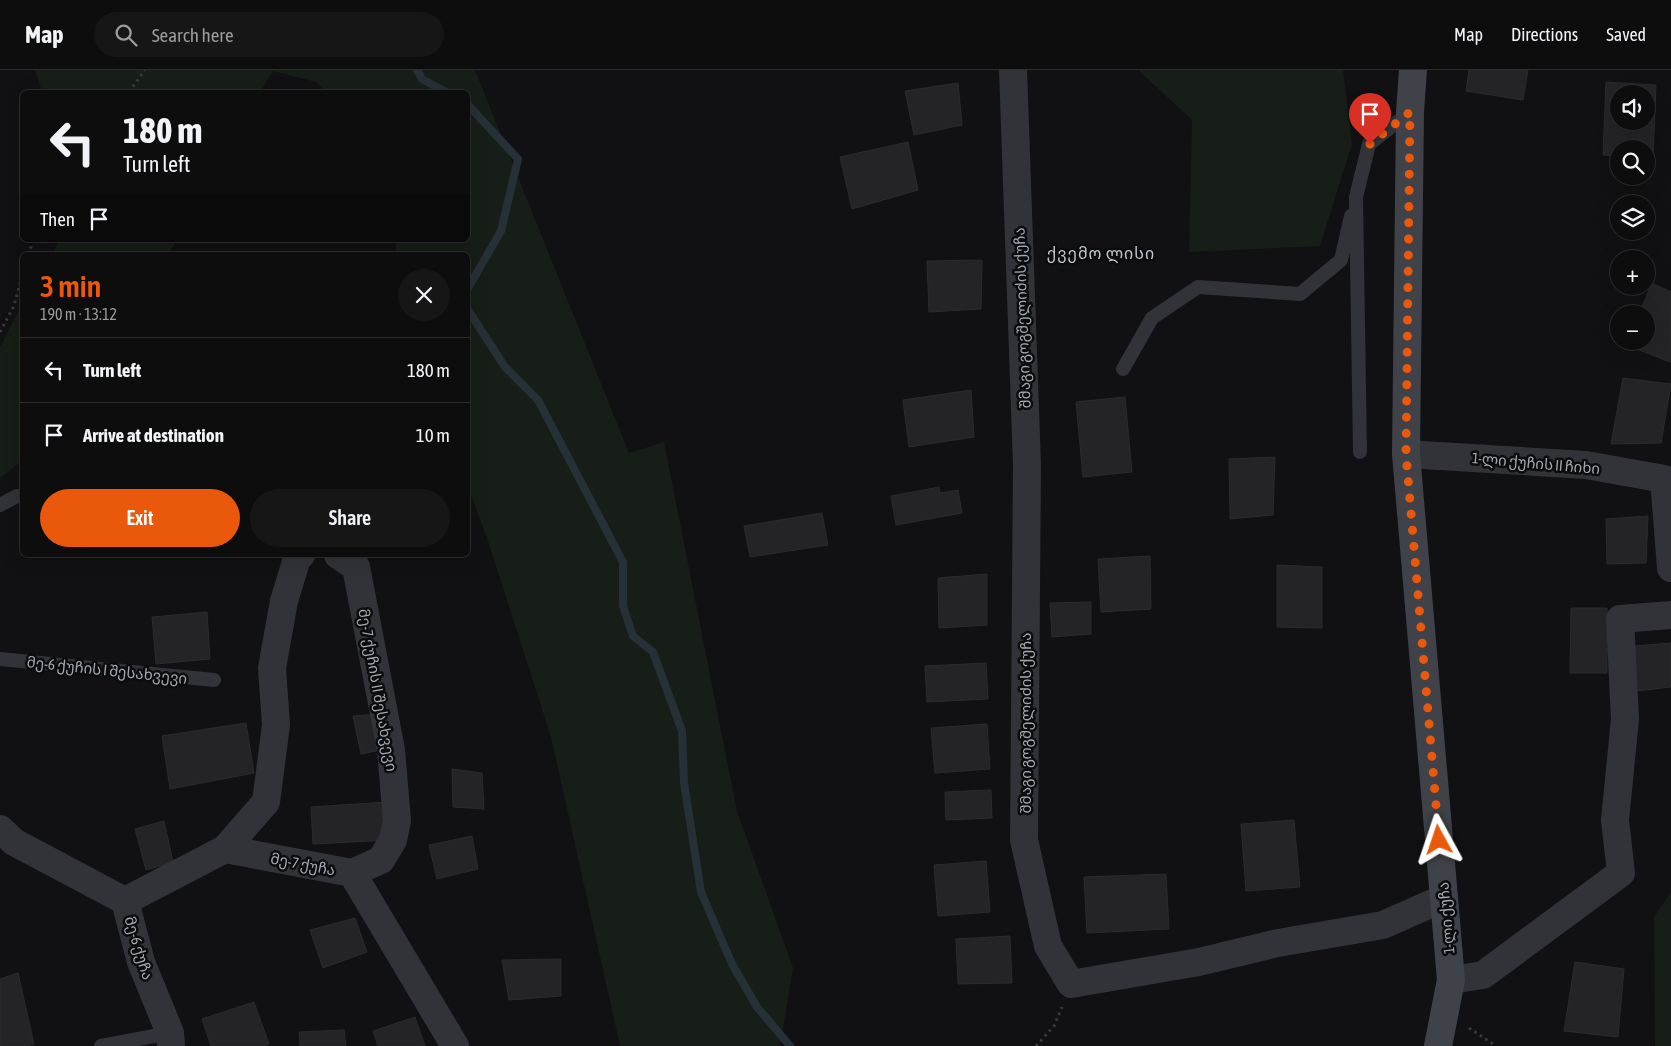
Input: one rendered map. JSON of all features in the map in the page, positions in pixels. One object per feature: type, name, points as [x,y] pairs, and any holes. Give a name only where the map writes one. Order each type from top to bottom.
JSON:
[{"type":"main road","name":"1-ლი ქუჩა","points":[[1413,70],[1410,112],[1406,454],[1451,980],[1438,1046]]},
{"type":"street","name":"შმაგი გოგშელიძის ქუჩა","points":[[1013,70],[1027,465],[1024,840],[1048,946],[1071,984]]},
{"type":"street","name":"1-ლი ქუჩის II ჩიხი","points":[[1406,454],[1586,466],[1664,479],[1671,568]]},
{"type":"street","points":[[125,901],[225,849],[266,802],[276,726],[272,668],[284,601],[297,557]]},
{"type":"street","name":"მე-7 ქუჩის II შესახვევი","points":[[341,557],[356,567],[391,750],[396,821],[393,840],[381,860],[352,873]]},
{"type":"street","points":[[1451,980],[1482,975],[1621,873],[1614,820],[1625,719],[1620,619],[1671,615]]},
{"type":"street","name":"მე-6 ქუჩა","points":[[0,829],[14,842],[125,901],[141,962],[170,1039]]},
{"type":"street","name":"მე-7 ქუჩა","points":[[225,849],[352,873],[455,1046]]},
{"type":"street","points":[[1071,984],[1199,962],[1278,943],[1383,925],[1444,898]]},
{"type":"lane","points":[[1123,368],[1152,318],[1198,287],[1300,294],[1341,260],[1370,144],[1410,112]]},
{"type":"lane","points":[[1356,198],[1360,452]]},
{"type":"lane","points":[[0,505],[20,496]]},
{"type":"lane","name":"მე-6 ქუჩის I შესახვევი","points":[[0,659],[214,680]]},
{"type":"lane","points":[[101,1046],[170,1039]]},
{"type":"path","points":[[130,90],[145,70]]},
{"type":"path","points":[[0,332],[14,306],[20,284]]},
{"type":"path","points":[[1036,1046],[1054,1026],[1071,984]]},
{"type":"shaded area","points":[[35,70],[475,70],[629,453],[664,442],[737,811],[793,968],[780,1046],[620,1046],[551,737],[488,541],[470,492],[470,252],[397,252],[395,242],[470,242],[470,90],[324,90],[316,82],[273,71],[261,90],[41,90]]},
{"type":"shaded area","points":[[1140,70],[1343,70],[1352,144],[1320,246],[1189,252],[1192,120]]},
{"type":"shaded area","points":[[59,242],[176,242],[170,252],[53,252]]},
{"type":"shaded area","points":[[20,308],[20,463],[0,478],[0,347]]},
{"type":"shaded area","points":[[1671,892],[1671,1046],[1655,1046],[1654,917]]},
{"type":"building","points":[[1469,70],[1528,70],[1523,100],[1466,91]]},
{"type":"building","points":[[1606,82],[1656,85],[1655,109],[1655,85],[1610,85],[1610,130],[1654,130],[1654,140],[1610,140],[1610,155],[1603,155]]},
{"type":"building","points":[[958,83],[962,125],[914,135],[905,91]]},
{"type":"building","points":[[908,142],[918,190],[852,209],[840,157]]},
{"type":"building","points":[[982,260],[981,309],[929,312],[927,261]]},
{"type":"building","points":[[1655,284],[1671,292],[1670,362],[1639,350],[1655,350],[1655,305],[1643,305],[1647,295],[1655,295]]},
{"type":"building","points":[[1623,378],[1671,384],[1661,443],[1611,444]]},
{"type":"building","points":[[971,390],[974,437],[909,447],[903,400]]},
{"type":"building","points":[[1125,397],[1132,472],[1083,477],[1076,402]]},
{"type":"building","points":[[1275,457],[1273,515],[1230,519],[1229,459]]},
{"type":"building","points":[[939,487],[940,493],[958,490],[962,513],[896,525],[891,496]]},
{"type":"building","points":[[822,513],[828,545],[750,557],[744,526]]},
{"type":"building","points":[[1648,516],[1646,563],[1607,564],[1606,519]]},
{"type":"building","points":[[1150,556],[1151,609],[1101,612],[1098,559]]},
{"type":"building","points":[[1277,565],[1322,567],[1322,628],[1277,627]]},
{"type":"building","points":[[987,574],[987,625],[939,628],[938,578]]},
{"type":"building","points":[[1091,602],[1091,634],[1052,637],[1050,603]]},
{"type":"building","points":[[1571,608],[1607,608],[1607,673],[1570,673]]},
{"type":"building","points":[[207,612],[210,659],[156,664],[152,617]]},
{"type":"building","points":[[1671,643],[1671,687],[1636,691],[1635,646]]},
{"type":"building","points":[[986,663],[988,699],[927,702],[925,666]]},
{"type":"building","points":[[381,714],[386,749],[361,754],[353,716]]},
{"type":"building","points":[[246,723],[254,773],[170,789],[162,736]]},
{"type":"building","points":[[987,724],[990,769],[935,773],[931,728]]},
{"type":"building","points":[[452,769],[482,773],[484,809],[453,807]]},
{"type":"building","points":[[991,790],[992,818],[946,820],[945,792]]},
{"type":"building","points":[[387,802],[389,840],[313,844],[311,807]]},
{"type":"building","points":[[1294,820],[1300,887],[1246,891],[1241,824]]},
{"type":"building","points":[[164,821],[173,862],[146,870],[135,829]]},
{"type":"building","points":[[472,836],[478,869],[437,879],[429,845]]},
{"type":"building","points":[[986,861],[990,912],[938,916],[934,865]]},
{"type":"building","points":[[1166,874],[1169,929],[1087,933],[1084,877]]},
{"type":"building","points":[[355,918],[367,952],[323,968],[310,930]]},
{"type":"building","points":[[1010,936],[1012,983],[958,984],[956,939]]},
{"type":"building","points":[[561,959],[561,996],[509,1000],[502,960]]},
{"type":"building","points":[[1575,962],[1624,969],[1618,1037],[1564,1031]]},
{"type":"building","points":[[18,973],[34,1044],[26,1046],[0,1046],[0,979]]},
{"type":"building","points":[[254,1002],[269,1044],[264,1046],[211,1046],[202,1019]]},
{"type":"building","points":[[415,1017],[425,1046],[378,1046],[373,1031]]},
{"type":"building","points":[[344,1030],[346,1046],[300,1046],[299,1032]]},
{"type":"waterway","points":[[417,70],[422,79],[442,90]]},
{"type":"waterway","points":[[470,107],[518,159],[501,231],[470,285]]},
{"type":"waterway","points":[[470,313],[505,367],[538,400],[623,562],[623,606],[633,636],[653,652],[682,731],[684,783],[701,892],[732,964],[757,1007],[790,1046]]},
{"type":"district","name":"ქვემო ლისი","points":[[1101,253]]},
{"type":"route","points":[[1370,144],[1410,112],[1406,454],[1439,840]]}]
